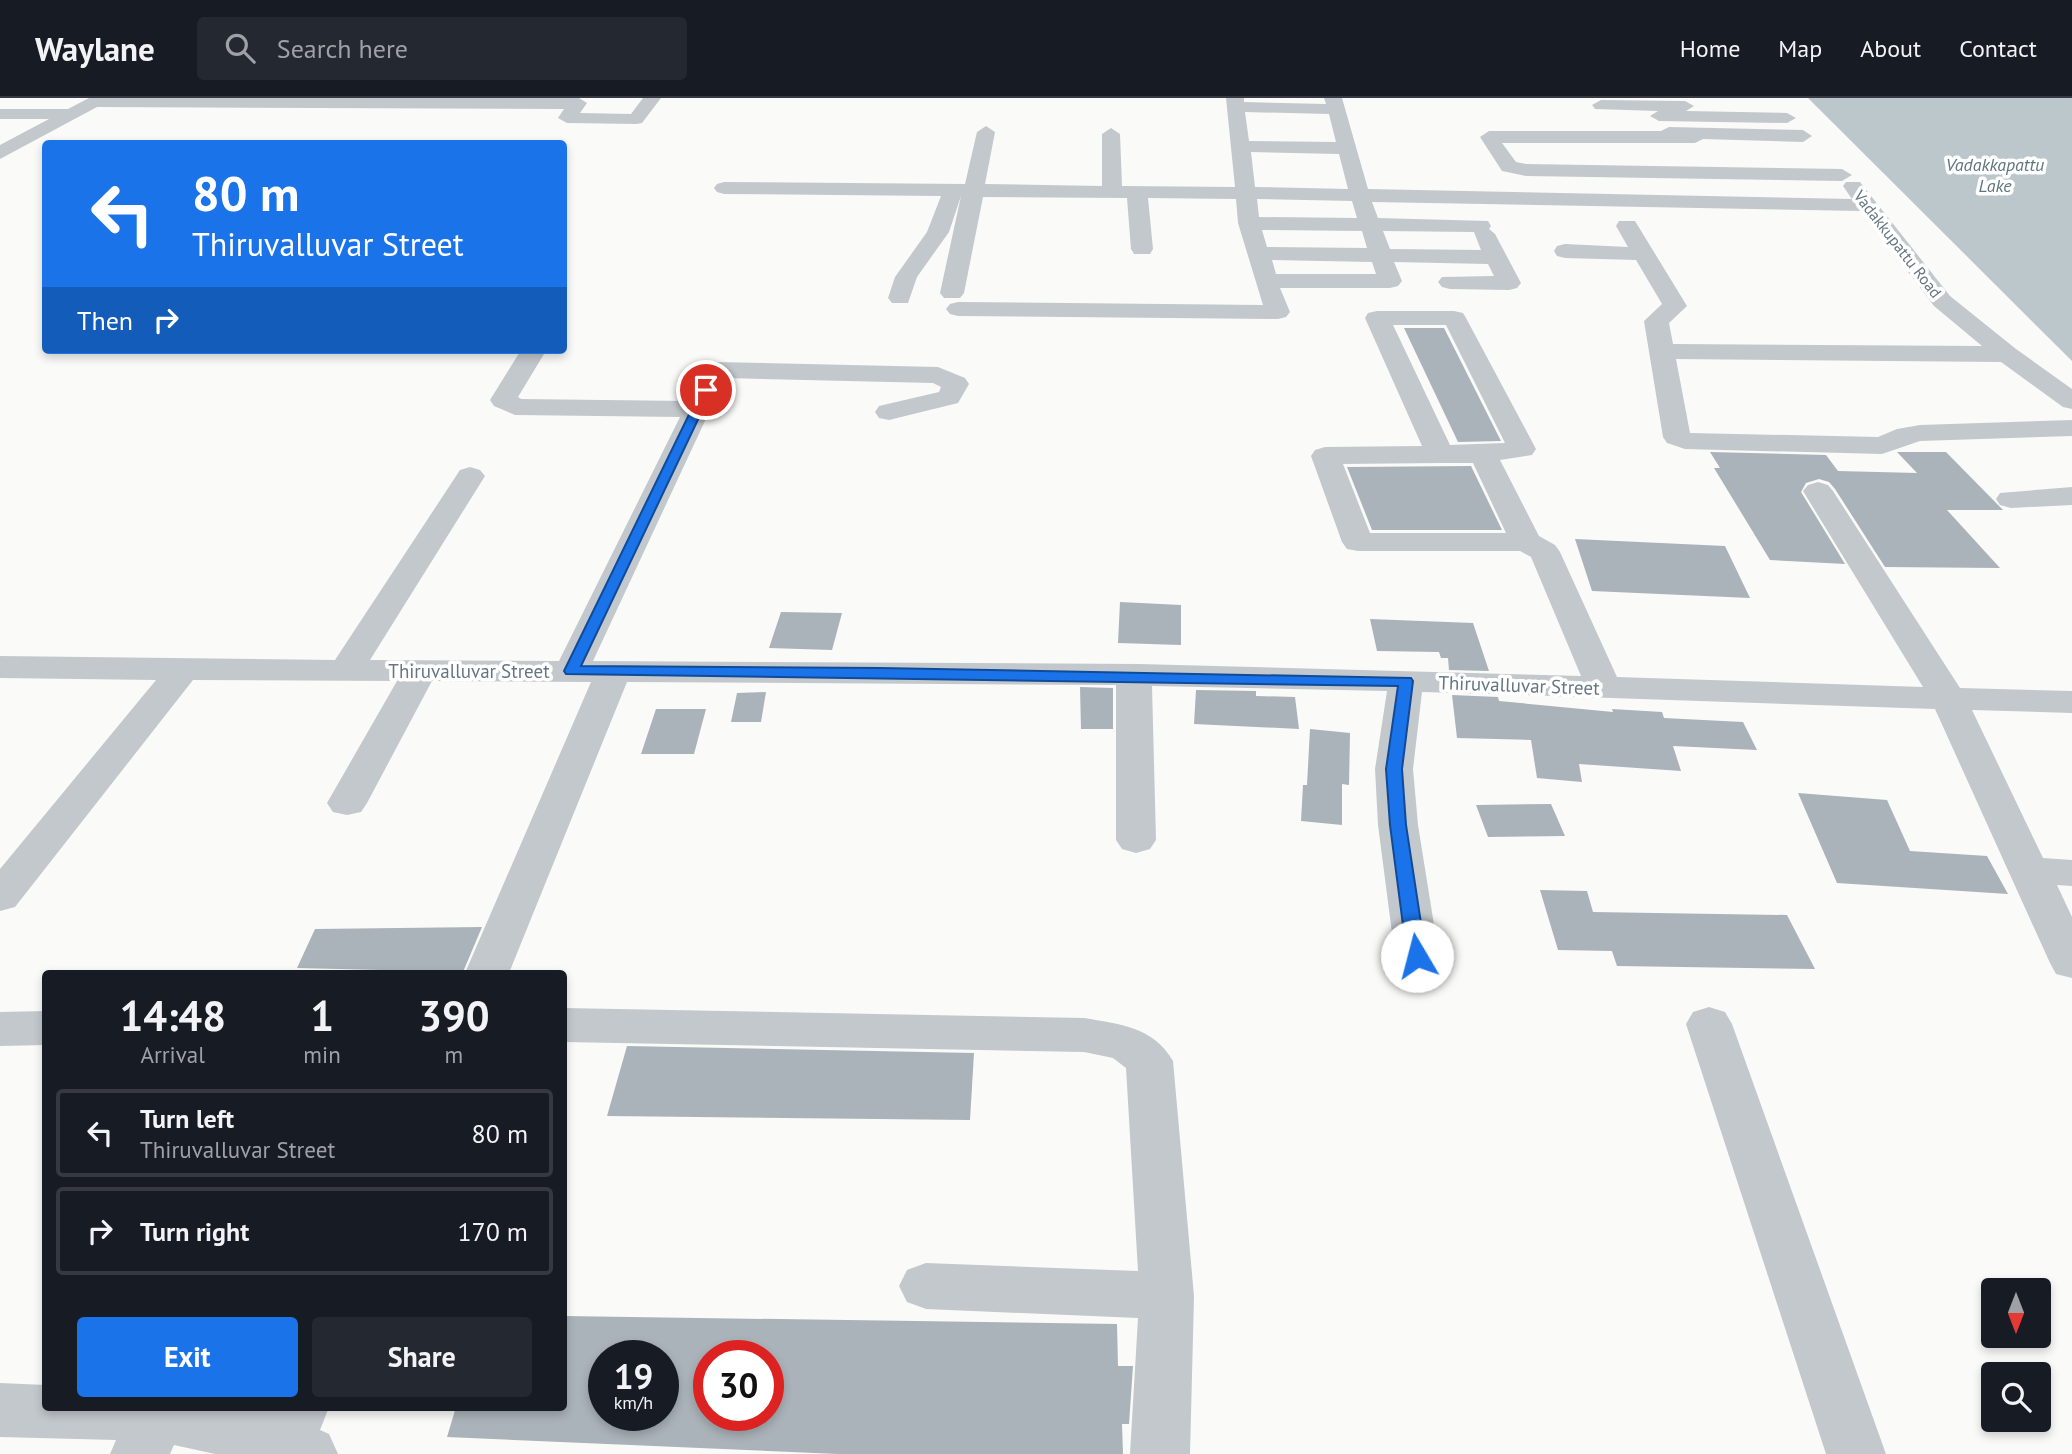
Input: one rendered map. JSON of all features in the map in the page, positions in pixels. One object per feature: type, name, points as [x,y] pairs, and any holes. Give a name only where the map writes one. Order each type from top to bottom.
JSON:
[{"type":"street","points":[[580,101],[568,118],[636,119],[652,98]]},
{"type":"street","points":[[0,153],[98,100],[580,101]]},
{"type":"street","points":[[1601,105],[1779,108]]},
{"type":"street","points":[[1779,108],[1581,115],[1600,131],[1803,136]]},
{"type":"street","name":"Vadakkupattu Road","points":[[1779,108],[1868,205],[1891,239],[1942,301],[2007,354],[2072,401]]},
{"type":"street","points":[[963,190],[955,301],[1278,312],[1249,223],[1247,160],[1237,110],[1337,111],[1370,225],[1391,281]]},
{"type":"street","points":[[0,114],[72,114]]},
{"type":"street","points":[[900,298],[906,277],[939,232],[963,190],[986,132]]},
{"type":"street","points":[[1111,134],[1112,191]]},
{"type":"street","points":[[1695,137],[1489,137],[1509,167],[1526,170],[1842,175]]},
{"type":"street","points":[[1247,160],[1347,148]]},
{"type":"street","points":[[1326,169],[1356,180],[1465,198],[1868,205]]},
{"type":"street","points":[[724,188],[1246,193],[1356,180],[1756,179],[1779,203]]},
{"type":"street","points":[[1138,192],[1142,249]]},
{"type":"street","points":[[1266,281],[1510,283],[1465,198]]},
{"type":"street","points":[[1249,223],[1480,226]]},
{"type":"street","points":[[1628,226],[1675,306],[1656,321],[1677,437],[1685,441],[1882,446],[1907,435],[1920,433],[2072,428]]},
{"type":"street","points":[[1565,251],[1644,254]]},
{"type":"street","points":[[1258,253],[1496,257]]},
{"type":"street","points":[[1440,454],[1377,318],[1454,318],[1522,449],[1483,454],[1325,456],[1358,542],[1526,542],[1544,552],[1604,688]]},
{"type":"street","points":[[1661,351],[2007,354]]},
{"type":"street","points":[[530,354],[503,400],[515,407],[697,409]]},
{"type":"street","points":[[571,671],[716,370],[927,374],[938,375],[956,384],[949,397],[889,412]]},
{"type":"street","points":[[1483,454],[1526,542]]},
{"type":"street","points":[[345,673],[470,476]]},
{"type":"street","points":[[1818,491],[1875,586],[1950,699],[2072,963]]},
{"type":"street","points":[[2011,499],[2072,496]]},
{"type":"street","name":"Thiruvalluvar Street","points":[[0,667],[345,673],[614,670],[1134,676],[1406,681],[2072,702]]},
{"type":"street","points":[[0,897],[182,670]]},
{"type":"street","points":[[488,970],[614,670]]},
{"type":"street","points":[[347,803],[420,671]]},
{"type":"street","points":[[1134,676],[1136,840]]},
{"type":"street","points":[[1406,681],[1394,769],[1398,825],[1417,956]]},
{"type":"street","points":[[2029,870],[2072,873]]},
{"type":"street","points":[[1709,1024],[1856,1454]]},
{"type":"street","points":[[567,1025],[1084,1035],[1127,1043],[1149,1061],[1167,1296],[1160,1454]]},
{"type":"street","points":[[0,1029],[42,1028]]},
{"type":"street","points":[[926,1286],[1167,1296]]},
{"type":"street","points":[[0,1410],[150,1434],[298,1434]]},
{"type":"water","name":"Vadakkapattu Lake","points":[[1808,98],[2072,98],[2072,361]]},
{"type":"building","points":[[1404,328],[1444,328],[1501,441],[1458,442]]},
{"type":"building","points":[[1710,452],[1826,455],[1838,471],[1917,473],[1897,452],[1946,452],[2003,510],[1947,510],[2000,568],[1885,567],[1835,489],[1829,482],[1819,479],[1806,483],[1801,492],[1845,564],[1770,560],[1714,468],[1720,468]]},
{"type":"building","points":[[1471,466],[1502,530],[1372,530],[1347,467]]},
{"type":"building","points":[[1575,539],[1725,546],[1750,598],[1592,591]]},
{"type":"building","points":[[1120,602],[1181,605],[1181,645],[1118,643]]},
{"type":"building","points":[[781,612],[842,613],[832,650],[769,648]]},
{"type":"building","points":[[1370,619],[1473,623],[1489,671],[1449,670],[1448,658],[1441,658],[1439,652],[1377,651]]},
{"type":"building","points":[[1080,687],[1113,688],[1113,729],[1081,729]]},
{"type":"building","points":[[1196,690],[1256,691],[1256,696],[1295,697],[1299,729],[1194,724]]},
{"type":"building","points":[[766,692],[761,722],[731,722],[737,693]]},
{"type":"building","points":[[1452,695],[1498,697],[1499,701],[1613,712],[1612,709],[1662,712],[1664,718],[1743,722],[1757,750],[1673,746],[1681,771],[1579,764],[1582,782],[1537,778],[1531,740],[1457,738]]},
{"type":"building","points":[[656,709],[706,709],[694,754],[641,754]]},
{"type":"building","points":[[1310,729],[1350,733],[1349,785],[1342,784],[1342,825],[1301,821],[1303,785],[1307,785]]},
{"type":"building","points":[[1798,793],[1887,800],[1910,851],[1987,856],[2008,894],[1837,883]]},
{"type":"building","points":[[1551,804],[1565,836],[1488,837],[1476,805]]},
{"type":"building","points":[[1540,890],[1587,891],[1593,912],[1787,915],[1815,969],[1617,966],[1612,951],[1558,950]]},
{"type":"building","points":[[482,927],[464,970],[297,968],[315,929]]},
{"type":"building","points":[[627,1046],[974,1053],[970,1120],[607,1116]]},
{"type":"building","points":[[567,1316],[1117,1324],[1118,1366],[1133,1366],[1129,1424],[1122,1424],[1123,1454],[838,1454],[447,1437],[455,1411],[567,1411]]},
{"type":"route","points":[[706,390],[571,671],[880,672],[1406,681],[1394,769],[1398,825],[1417,956]]}]
